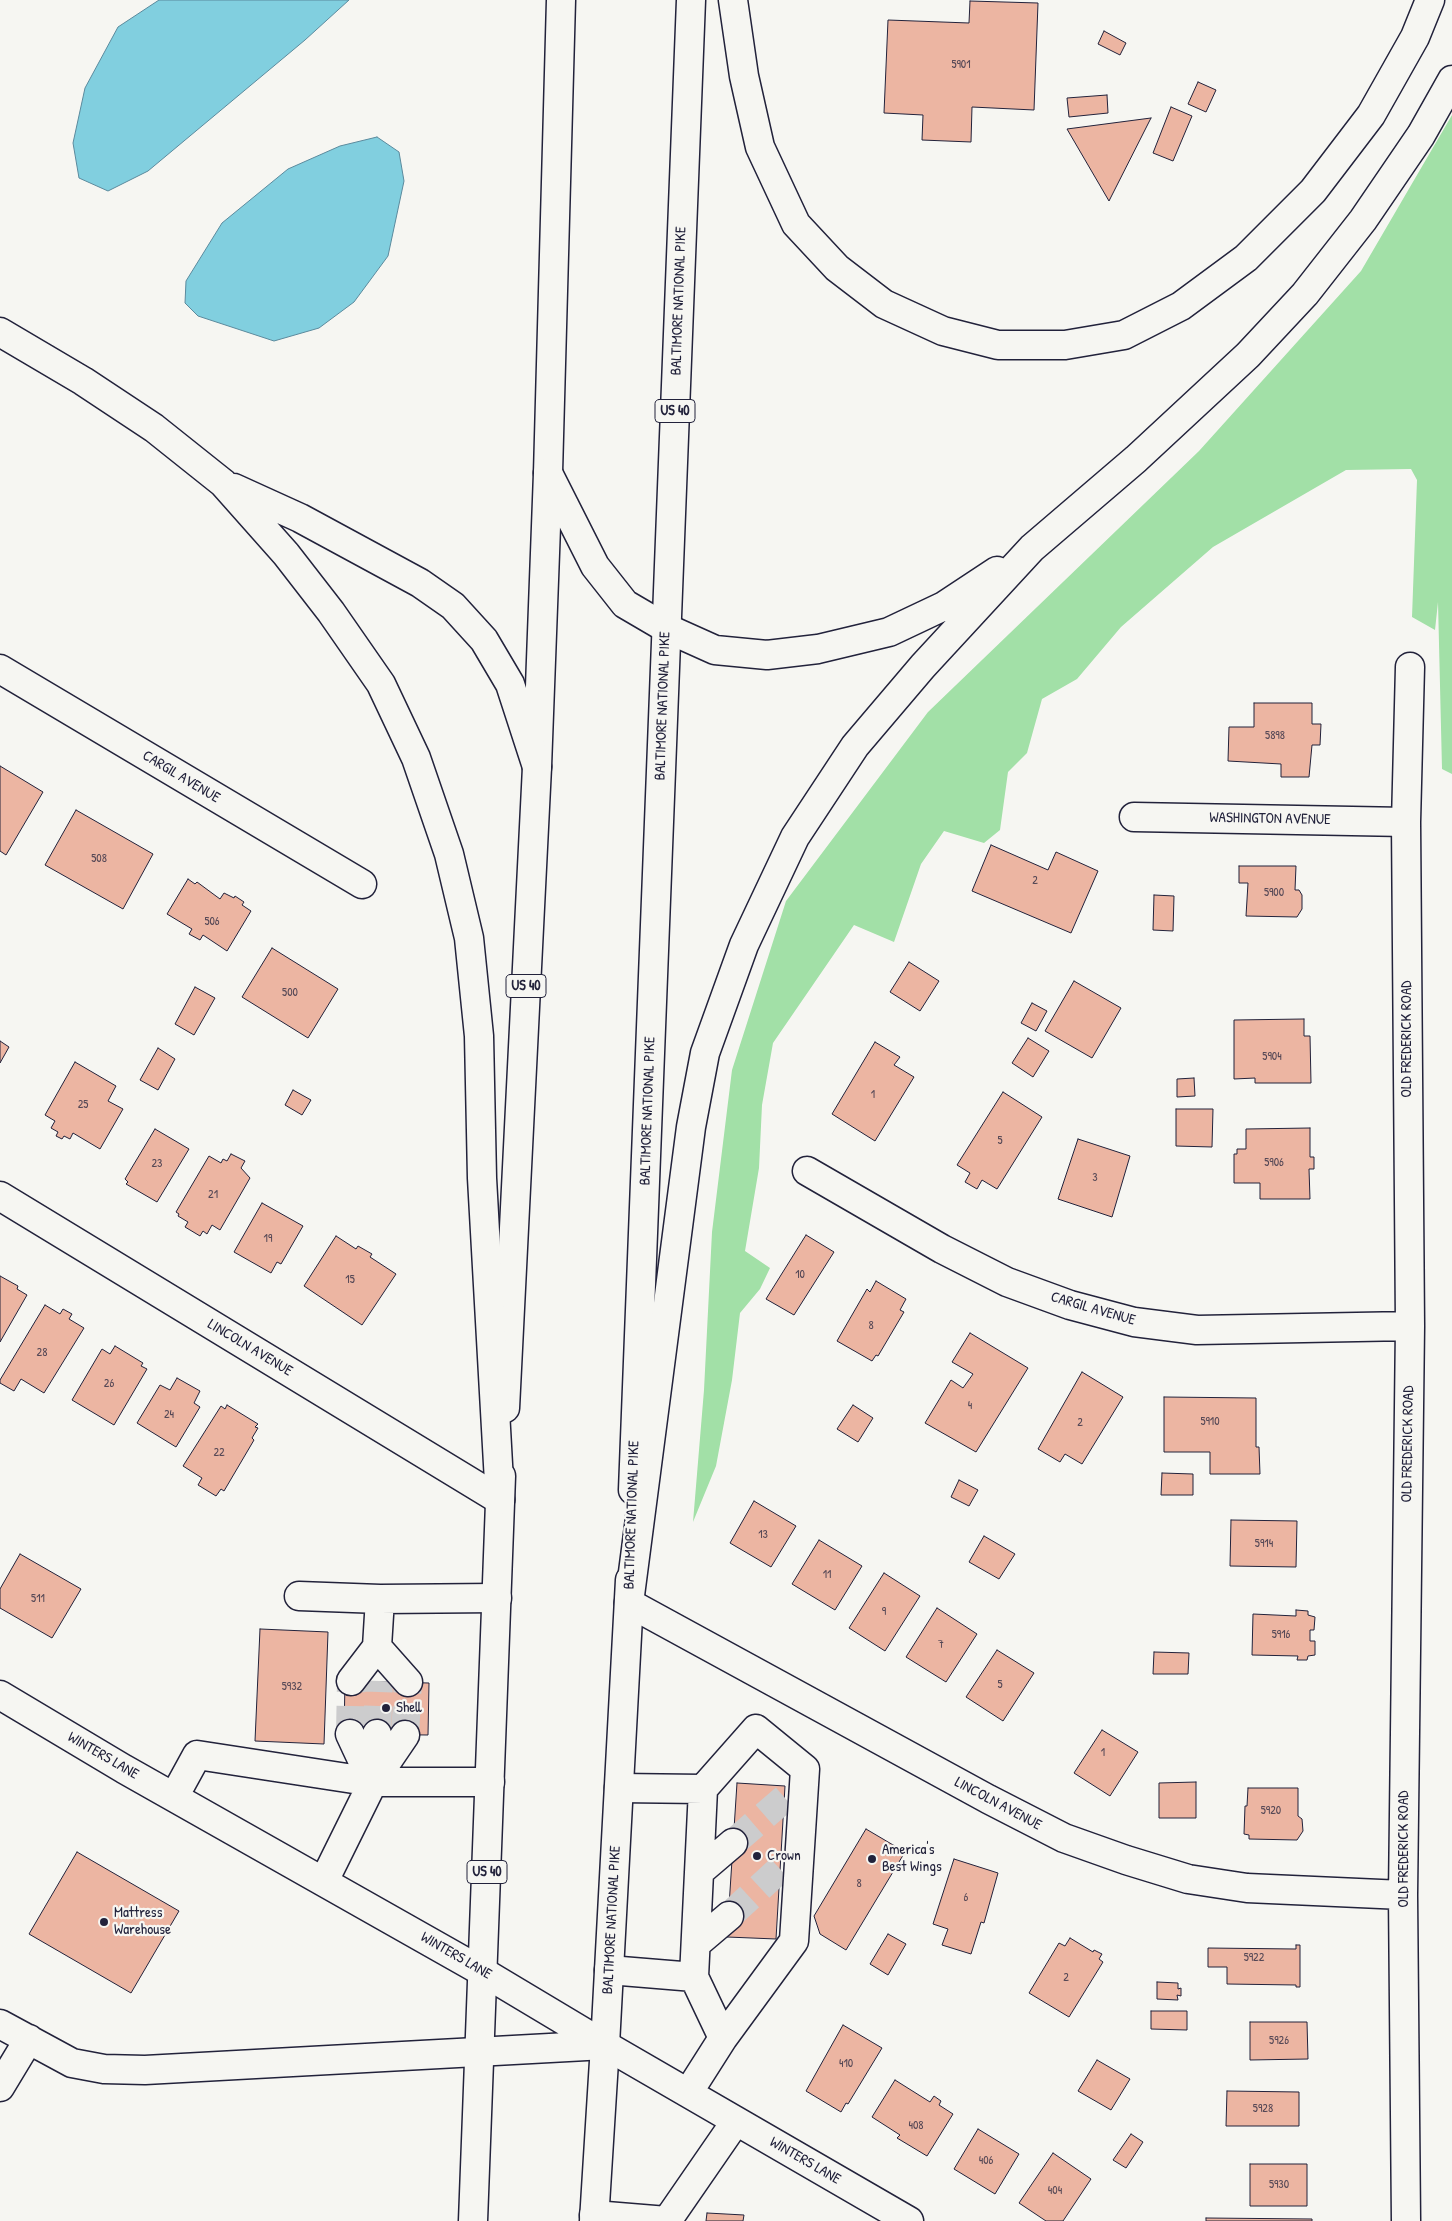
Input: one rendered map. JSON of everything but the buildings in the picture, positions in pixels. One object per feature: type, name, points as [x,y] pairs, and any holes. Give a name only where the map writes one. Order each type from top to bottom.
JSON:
[{"type":"main road","name":"US 40","points":[[473,2221],[500,1500],[536,767],[548,473],[561,0]]},
{"type":"main road","name":"BALTIMORE NATIONAL PIKE","points":[[594,2218],[606,2045],[629,1603],[691,0]]},
{"type":"main road","points":[[733,0],[744,76],[760,147],[796,224],[837,268],[884,304],[943,331],[998,345],[1065,345],[1124,335],[1181,306],[1246,258],[1313,191],[1370,115],[1415,36],[1430,0]]},
{"type":"main road","points":[[629,1603],[691,1127],[705,1053],[744,945],[795,837],[855,746],[923,666],[1032,548],[1136,459],[1248,355],[1305,294],[1368,213],[1421,135],[1452,80]]},
{"type":"main road","points":[[0,332],[83,381],[154,428],[223,483],[286,554],[320,597],[381,684],[416,758],[449,854],[469,938],[479,1036],[482,1178],[500,1500]]},
{"type":"main road","points":[[548,473],[595,566],[626,604],[666,628],[715,650],[767,655],[818,650],[889,632],[936,609],[1032,548]]},
{"type":"main road","points":[[223,483],[300,518],[420,583],[453,606],[484,640],[510,684],[536,767]]},
{"type":"main road","name":"OLD FREDERICK ROAD","points":[[1406,2221],[1403,1895],[1410,1326],[1406,822],[1410,667]]},
{"type":"main road","name":"CARGIL AVENUE","points":[[0,669],[362,884]]},
{"type":"main road","name":"WASHINGTON AVENUE","points":[[1134,816],[1406,822]]},
{"type":"main road","name":"CARGIL AVENUE","points":[[808,1171],[942,1249],[1007,1282],[1070,1305],[1134,1322],[1197,1330],[1410,1326]]},
{"type":"main road","name":"LINCOLN AVENUE","points":[[0,1196],[500,1500]]},
{"type":"main road","points":[[299,1596],[380,1599],[497,1598]]},
{"type":"main road","points":[[379,1681],[377,1647],[380,1599]]},
{"type":"main road","name":"LINCOLN AVENUE","points":[[629,1603],[988,1799],[1064,1838],[1188,1879],[1247,1888],[1403,1895]]},
{"type":"main road","points":[[351,1681],[377,1647]]},
{"type":"main road","points":[[377,1647],[408,1682]]},
{"type":"main road","name":"WINTERS LANE","points":[[0,1695],[174,1797],[483,1972],[909,2221]]},
{"type":"main road","points":[[688,2093],[723,2038],[794,1941],[805,1769],[756,1729],[703,1789],[694,1977],[723,2038]]},
{"type":"main road","points":[[350,1734],[373,1782]]},
{"type":"main road","points":[[373,1782],[377,1734]]},
{"type":"main road","points":[[324,1881],[373,1782],[405,1734]]},
{"type":"main road","points":[[174,1797],[197,1755],[373,1782],[490,1782]]},
{"type":"main road","points":[[785,1798],[804,1779]]},
{"type":"main road","points":[[619,1788],[703,1789]]},
{"type":"main road","points":[[699,1872],[733,1843]]},
{"type":"main road","points":[[780,1870],[800,1850]]},
{"type":"main road","points":[[696,1944],[729,1916]]},
{"type":"main road","points":[[609,1970],[694,1977]]},
{"type":"main road","points":[[0,2024],[72,2063],[104,2069],[145,2070],[606,2045]]},
{"type":"main road","points":[[0,2086],[29,2039]]},
{"type":"main road","points":[[594,2218],[667,2221],[736,2121]]},
{"type":"green space","points":[[1452,115],[1452,774],[1442,769],[1438,602],[1435,630],[1412,617],[1417,480],[1411,469],[1346,470],[1213,547],[1121,627],[1077,679],[1042,699],[1027,753],[1008,772],[1000,830],[984,843],[944,831],[921,864],[894,942],[854,925],[773,1043],[762,1105],[759,1168],[745,1251],[770,1268],[760,1289],[740,1313],[732,1380],[716,1466],[693,1522],[704,1390],[712,1232],[732,1070],[786,901],[928,712],[1199,451],[1361,271]]},
{"type":"water","points":[[159,0],[349,0],[305,40],[148,171],[108,191],[79,178],[73,143],[85,88],[118,27]]},
{"type":"water","points":[[377,137],[399,152],[404,181],[388,256],[354,302],[319,328],[274,341],[198,316],[185,303],[186,281],[222,223],[288,169],[340,146]]},
{"type":"tunnel","points":[[350,1734],[351,1681]]},
{"type":"tunnel","points":[[377,1734],[379,1681]]},
{"type":"tunnel","points":[[405,1735],[408,1682]]},
{"type":"tunnel","points":[[733,1843],[785,1798]]},
{"type":"tunnel","points":[[729,1916],[780,1869]]},
{"type":"place","name":"Shell","points":[[386,1708]]},
{"type":"place","name":"Crown","points":[[757,1856]]},
{"type":"place","name":"America's Best Wings","points":[[872,1859]]},
{"type":"place","name":"Mattress Warehouse","points":[[104,1922]]}]
